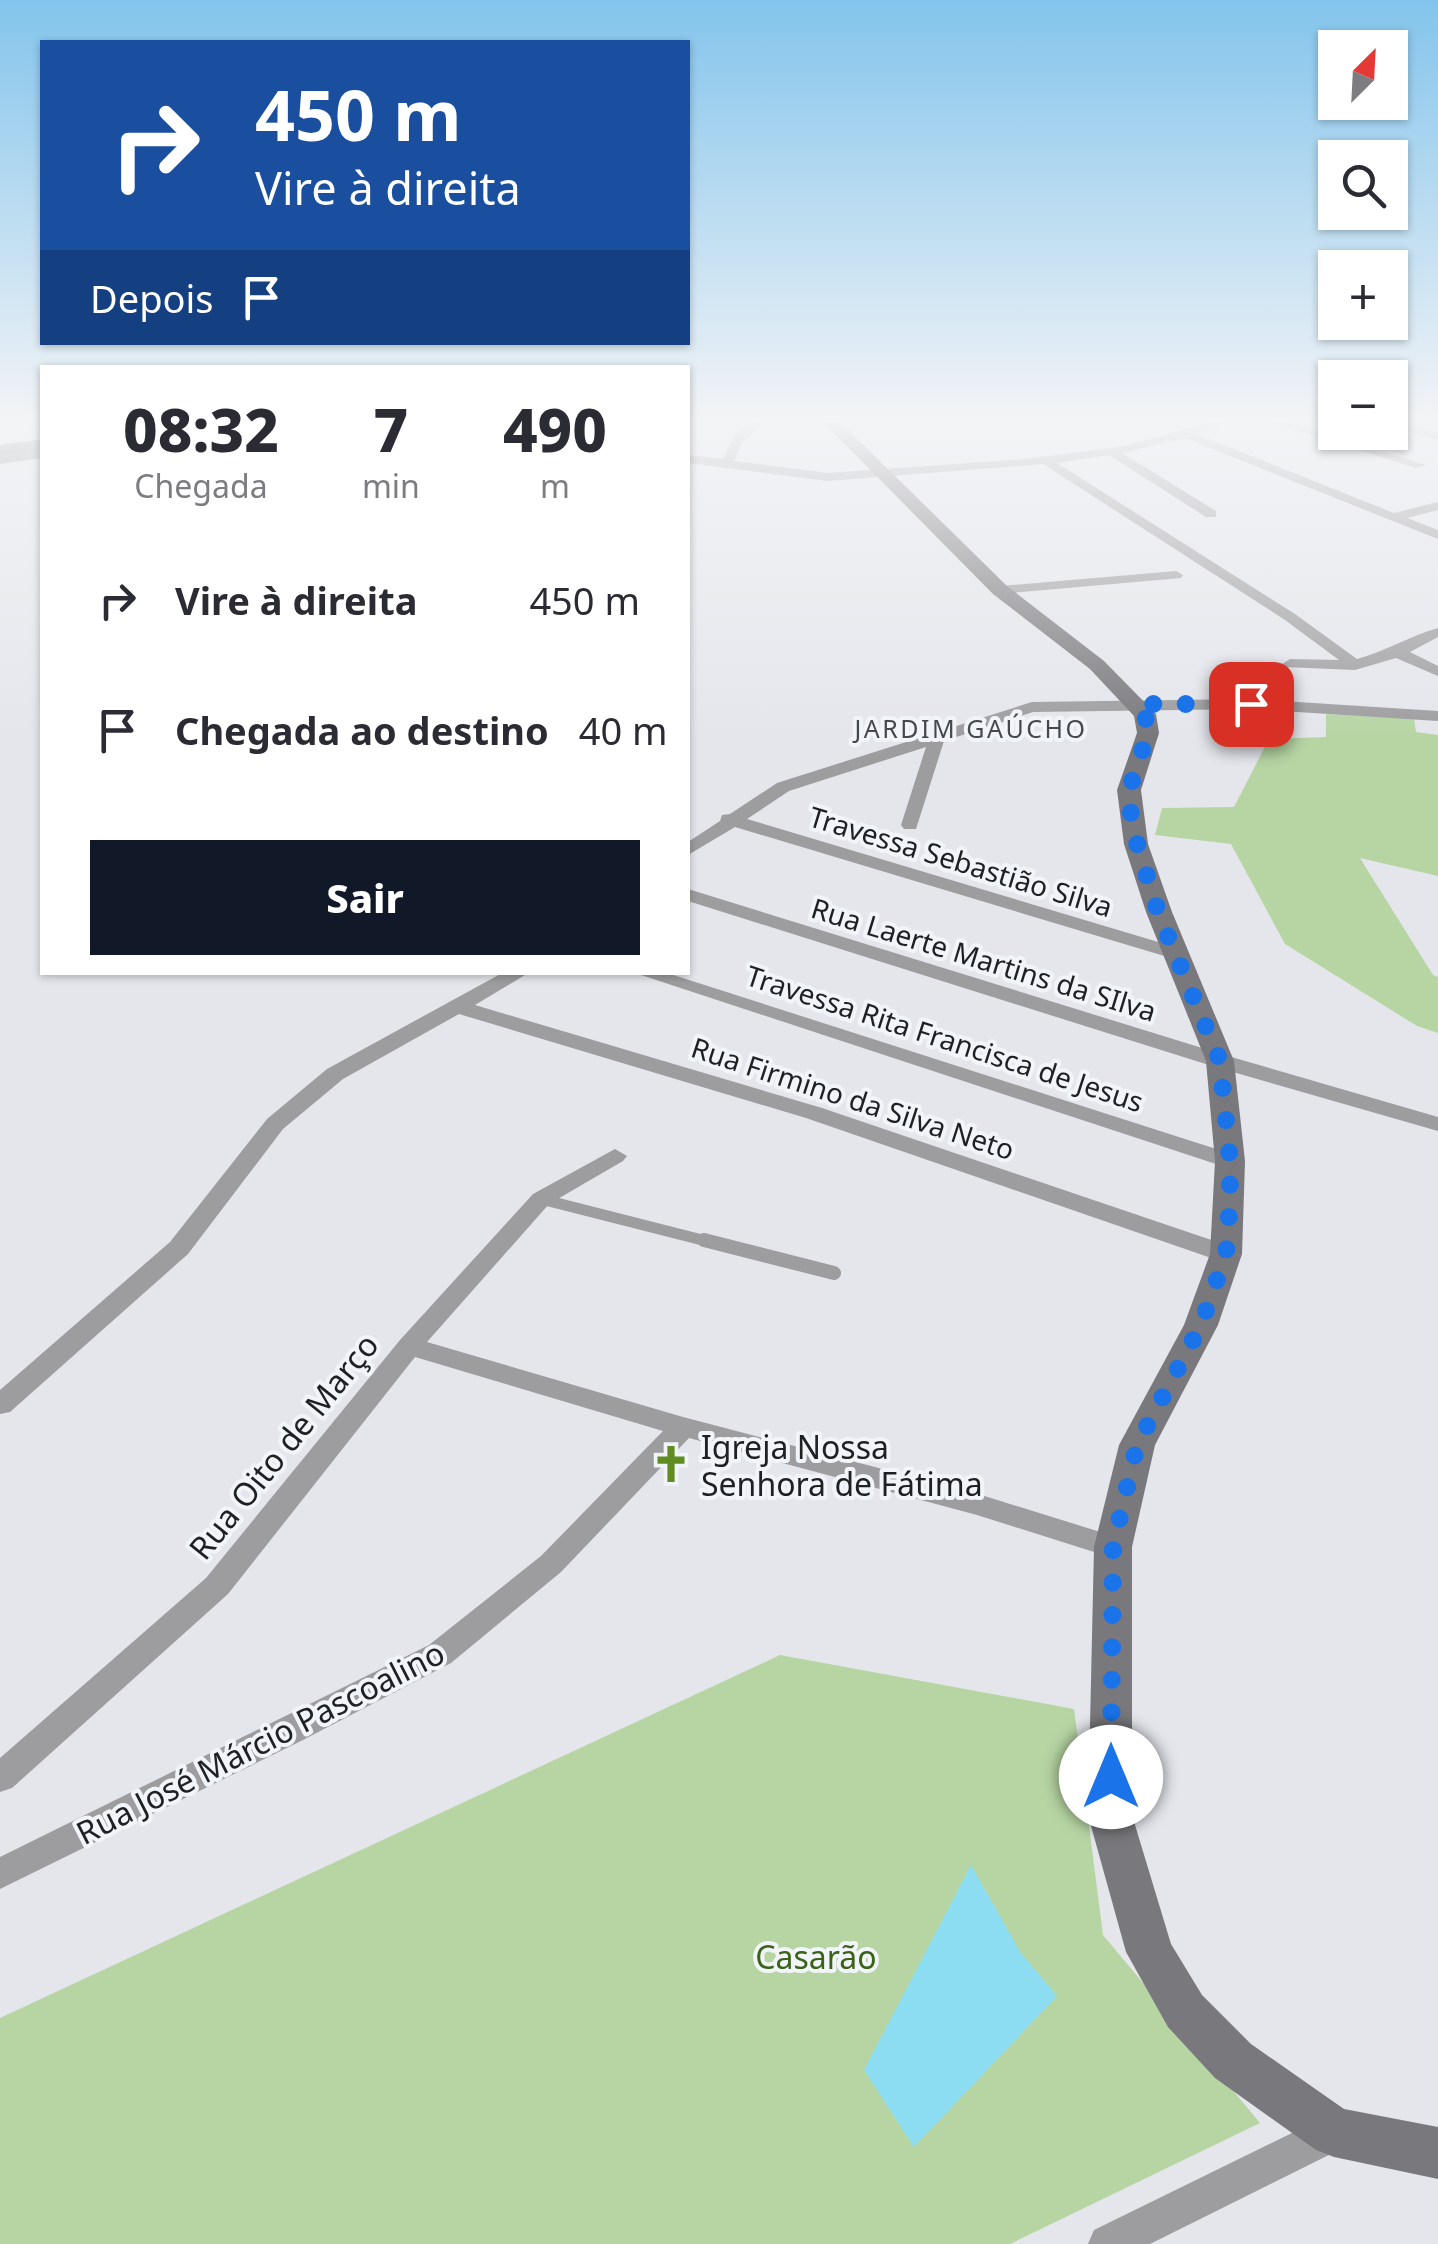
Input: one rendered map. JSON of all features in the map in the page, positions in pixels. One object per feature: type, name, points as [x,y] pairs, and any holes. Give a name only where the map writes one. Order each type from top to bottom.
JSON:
[{"type":"street","points":[[934,527],[1000,590],[1063,637],[1145,714],[1148,734],[1129,790],[1132,827],[1158,912],[1220,1061],[1230,1161],[1226,1254],[1201,1325],[1137,1445],[1113,1547],[1110,1814],[1150,1952],[1186,2011],[1233,2061],[1334,2132],[1438,2153]]},
{"type":"street","points":[[1149,527],[1275,607],[1355,665]]},
{"type":"street","points":[[1000,590],[1176,575]]},
{"type":"street","points":[[1403,654],[1414,640],[1438,632]]},
{"type":"street","points":[[1290,664],[1355,665],[1403,654],[1438,671]]},
{"type":"street","points":[[690,848],[783,786],[1032,707],[1251,704],[1438,716]]},
{"type":"street","points":[[910,825],[937,737]]},
{"type":"street","name":"Travessa Sebastião Silva","points":[[728,820],[1178,954]]},
{"type":"street","name":"Rua Laerte Martins da SIlva","points":[[690,897],[1220,1061],[1438,1124]]},
{"type":"street","points":[[0,1405],[179,1248],[275,1124],[335,1074],[515,975]]},
{"type":"street","name":"Travessa Rita Francisca de Jesus","points":[[651,975],[1230,1161]]},
{"type":"street","name":"Rua Firmino da Silva Neto","points":[[458,1007],[814,1113],[1226,1254]]},
{"type":"street","name":"Rua Oito de Março","points":[[0,1778],[217,1586],[409,1346],[540,1199],[615,1156]]},
{"type":"street","points":[[409,1346],[683,1427],[978,1504],[1113,1547]]},
{"type":"street","name":"Rua José Márcio Pascoalino","points":[[0,1874],[440,1654],[551,1564],[683,1427]]},
{"type":"street","points":[[1108,2244],[1334,2132]]},
{"type":"lane","points":[[540,1199],[834,1273]]},
{"type":"green space","points":[[1326,714],[1414,719],[1416,732],[1438,735],[1438,876],[1360,858],[1433,975],[1438,977],[1438,1033],[1417,1026],[1285,944],[1231,844],[1155,835],[1162,808],[1234,807],[1269,739],[1326,737]]},
{"type":"green space","name":"Casarão","points":[[780,1655],[1074,1709],[1103,1935],[1260,2123],[1010,2244],[0,2244],[0,2018]]},
{"type":"water","points":[[971,1865],[1021,1953],[1057,1996],[914,2147],[864,2070]]},
{"type":"place","name":"Igreja Nossa Senhora de Fátima","points":[[671,1464]]},
{"type":"district","name":"JARDIM GAÚCHO","points":[[971,728]]},
{"type":"route","points":[[1111,1777],[1113,1547],[1137,1445],[1201,1325],[1226,1254],[1230,1201],[1220,1061],[1158,912],[1132,827],[1129,790],[1148,734],[1148,723],[1138,704],[1251,704]]}]
